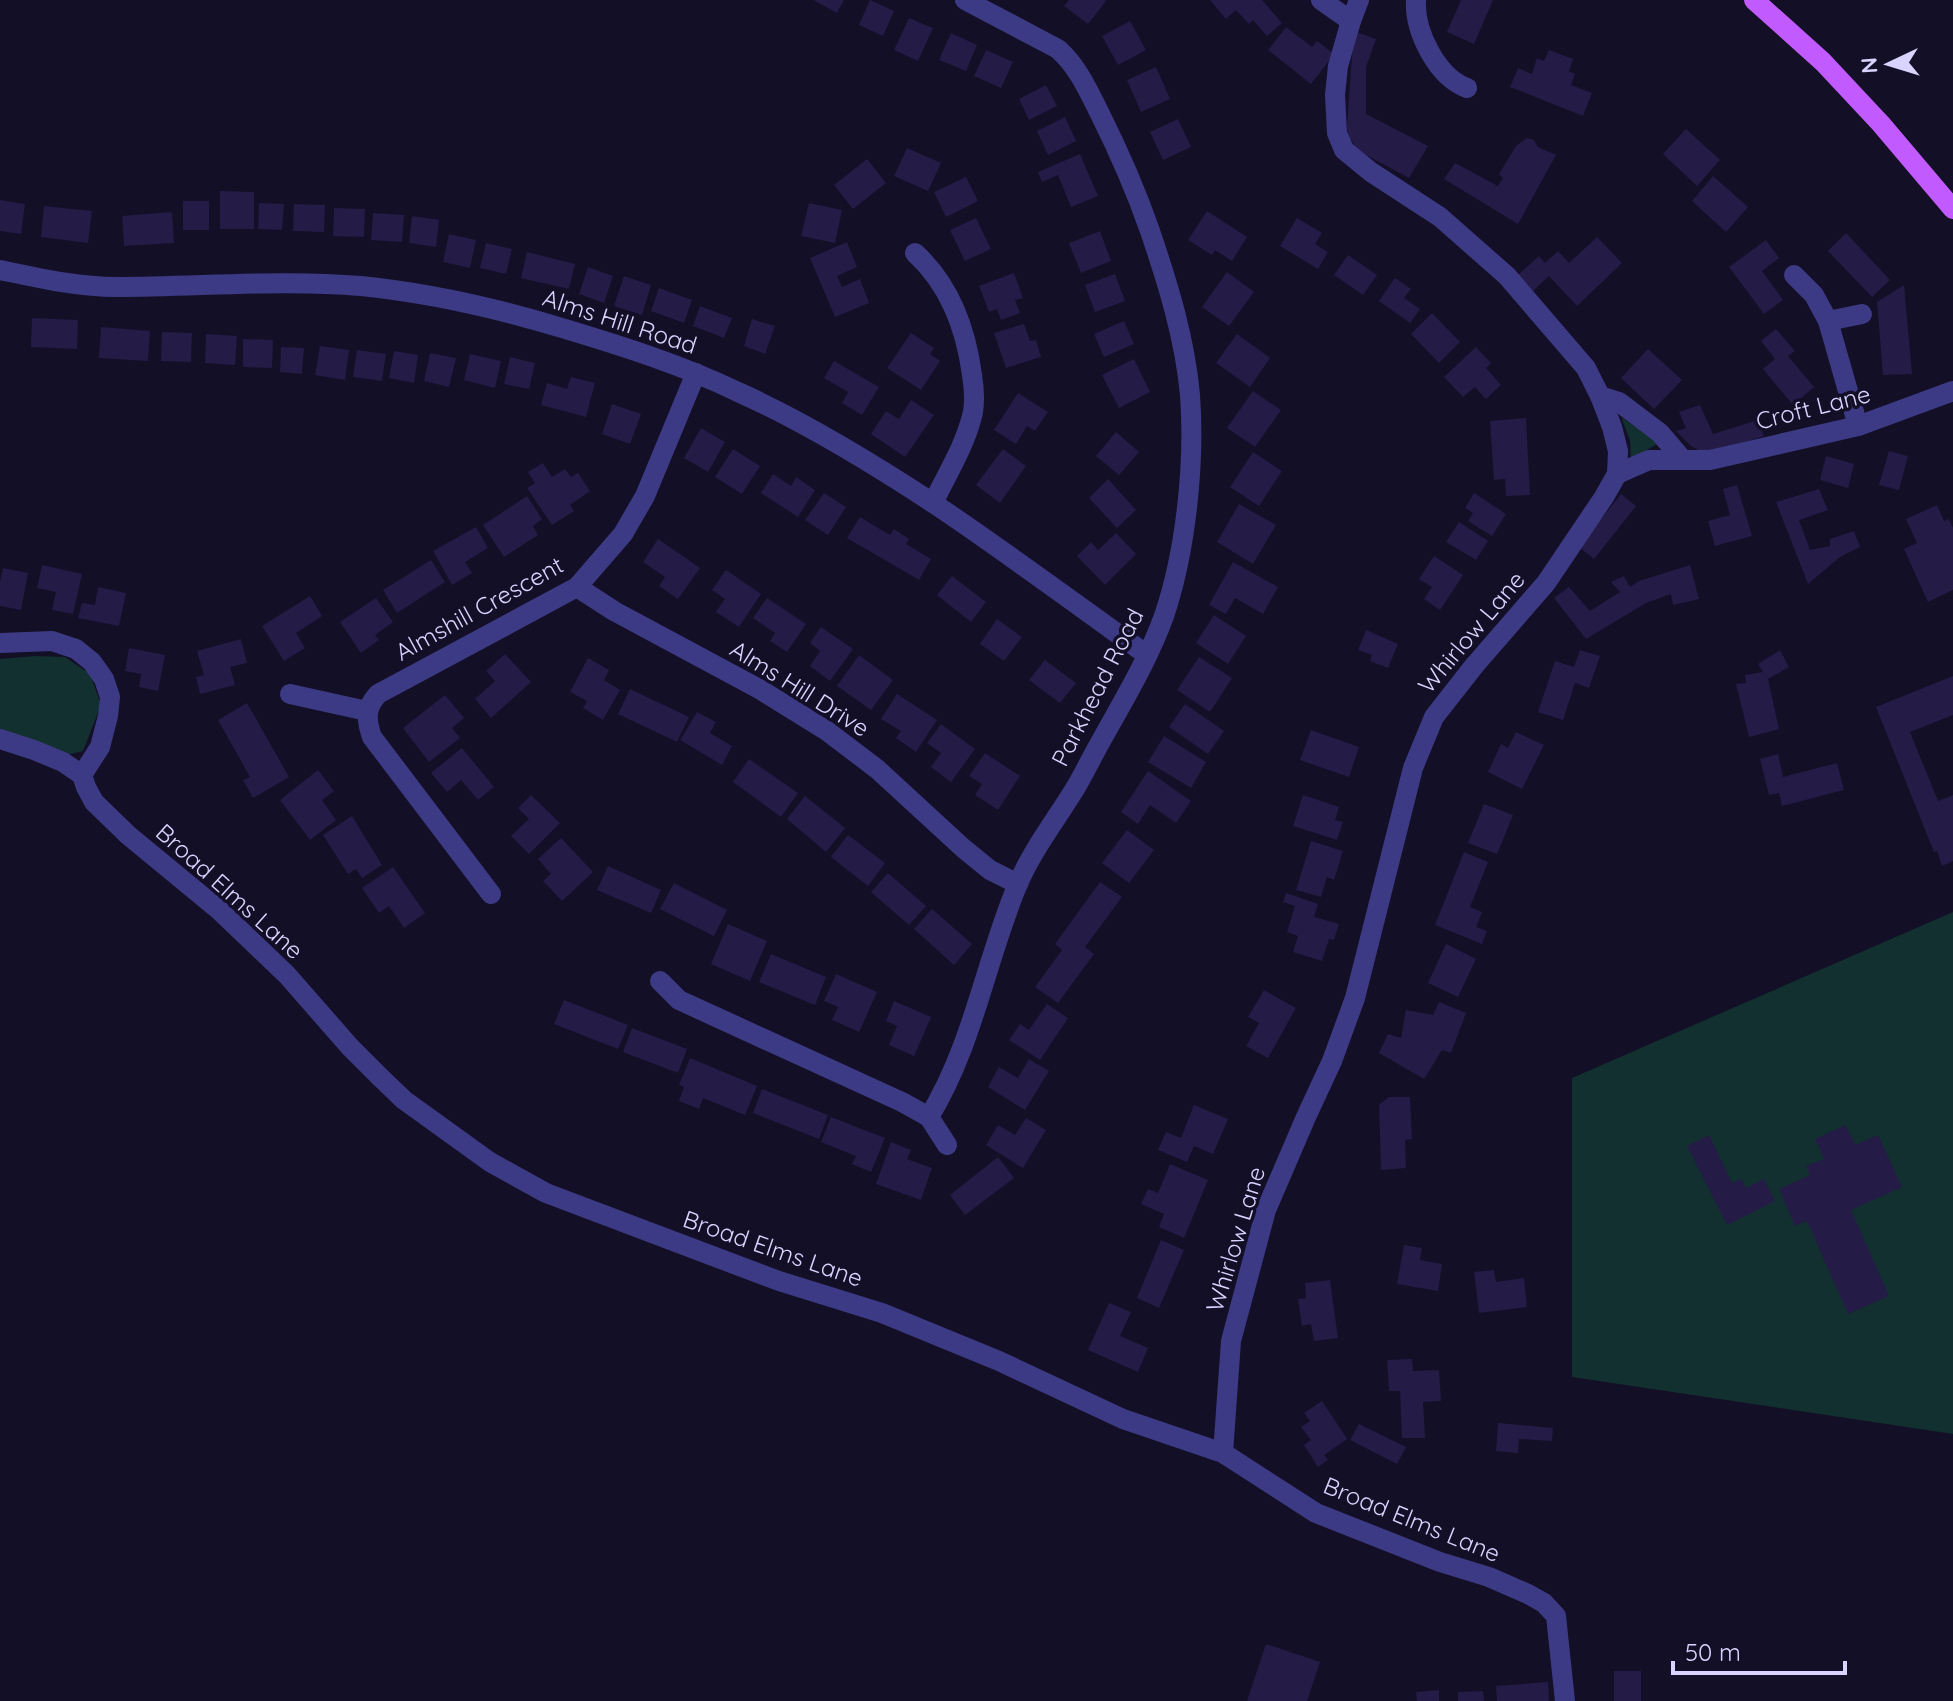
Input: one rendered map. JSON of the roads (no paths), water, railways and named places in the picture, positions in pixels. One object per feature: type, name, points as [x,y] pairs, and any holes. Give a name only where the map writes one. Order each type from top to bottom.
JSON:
[{"type":"main road","points":[[1754,0],[1833,73],[1953,209]]},
{"type":"street","name":"Parkhead Road","points":[[929,1117],[960,1056],[1018,884],[1040,842],[1075,788],[1147,655],[1164,615],[1186,516],[1191,457],[1190,395],[1180,329],[1141,204],[1112,138],[1071,61],[1037,36],[965,0]]},
{"type":"street","points":[[1321,0],[1351,21]]},
{"type":"street","points":[[1359,0],[1338,66],[1335,95],[1337,133],[1344,150],[1371,172],[1440,217],[1507,276],[1586,368],[1612,427],[1618,451],[1617,474]]},
{"type":"street","points":[[1416,0],[1415,9],[1432,60],[1456,84],[1467,88]]},
{"type":"street","points":[[915,253],[930,267],[963,327],[975,394],[966,436],[933,503]]},
{"type":"street","name":"Alms Hill Road","points":[[0,270],[36,278],[115,287],[253,283],[360,286],[444,297],[517,314],[592,337],[696,373],[804,426],[933,503],[1147,655]]},
{"type":"street","points":[[1794,275],[1814,295],[1828,321],[1858,426]]},
{"type":"street","points":[[1828,321],[1862,314]]},
{"type":"street","name":"Almshill Crescent","points":[[367,711],[378,694],[577,587],[623,534],[645,496],[696,373]]},
{"type":"street","name":"Croft Lane","points":[[1617,474],[1649,460],[1710,460],[1858,426],[1953,391]]},
{"type":"street","points":[[1600,396],[1619,402],[1660,433],[1683,460]]},
{"type":"street","name":"Whirlow Lane","points":[[1223,1453],[1231,1341],[1266,1210],[1332,1061],[1355,998],[1413,768],[1428,729],[1466,676],[1546,583],[1617,474]]},
{"type":"street","name":"Alms Hill Drive","points":[[577,587],[614,611],[761,690],[827,731],[877,769],[990,870],[1018,884]]},
{"type":"street","points":[[0,643],[52,641],[76,649],[92,662],[104,679],[110,697],[100,747],[82,775],[63,762],[0,739]]},
{"type":"street","points":[[290,694],[367,711],[372,737],[491,894]]},
{"type":"street","name":"Broad Elms Lane","points":[[82,775],[94,802],[128,835],[219,910],[287,975],[350,1047],[404,1100],[490,1162],[546,1193],[779,1281],[882,1313],[999,1361],[1123,1419],[1223,1453],[1316,1513],[1440,1562],[1489,1577],[1544,1603],[1556,1616],[1565,1701]]},
{"type":"street","points":[[660,981],[679,1000],[929,1117],[947,1145]]}]
